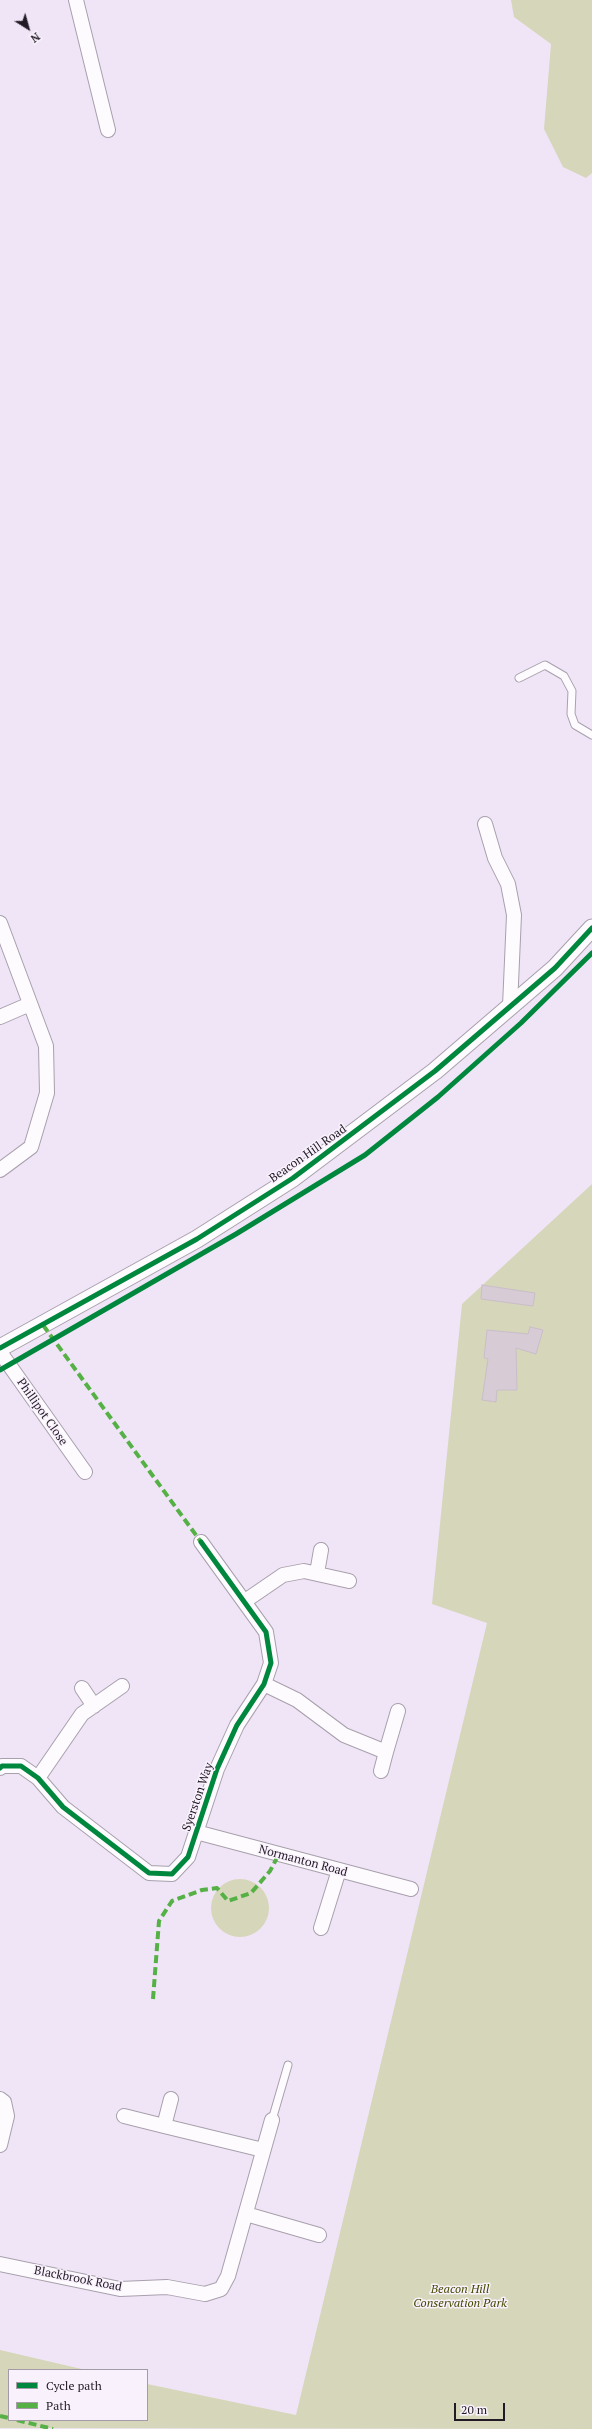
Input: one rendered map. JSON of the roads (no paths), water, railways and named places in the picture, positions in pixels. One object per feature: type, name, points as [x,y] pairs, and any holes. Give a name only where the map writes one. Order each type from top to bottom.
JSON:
[{"type":"street","points":[[76,0],[108,130]]},
{"type":"street","points":[[485,824],[495,858],[508,884],[514,915],[510,1006]]},
{"type":"street","points":[[0,923],[46,1046],[47,1093],[30,1147],[0,1170]]},
{"type":"street","name":"Beacon Hill Road","points":[[0,1348],[197,1240],[293,1178],[435,1071],[555,968],[592,928]]},
{"type":"street","points":[[0,1017],[30,1004]]},
{"type":"street","name":"Phillipot Close","points":[[0,1352],[85,1472]]},
{"type":"street","name":"Syerston Way","points":[[0,1768],[2,1766],[20,1766],[38,1778],[63,1807],[149,1873],[172,1874],[188,1856],[217,1769],[237,1725],[264,1684],[271,1663],[266,1632],[201,1542]]},
{"type":"street","points":[[317,1573],[322,1550]]},
{"type":"street","points":[[245,1601],[282,1575],[304,1570],[349,1580]]},
{"type":"street","points":[[264,1684],[297,1700],[344,1735],[386,1752]]},
{"type":"street","points":[[38,1778],[82,1714],[122,1686]]},
{"type":"street","points":[[82,1688],[94,1706]]},
{"type":"street","points":[[381,1771],[398,1711]]},
{"type":"street","name":"Normanton Road","points":[[196,1832],[411,1889]]},
{"type":"street","points":[[321,1928],[339,1870]]},
{"type":"street","points":[[0,2099],[4,2102],[6,2116],[0,2145]]},
{"type":"street","points":[[164,2126],[171,2099]]},
{"type":"street","points":[[124,2116],[263,2150]]},
{"type":"street","name":"Blackbrook Road","points":[[0,2264],[120,2289],[167,2287],[205,2294],[221,2289],[228,2276],[272,2120]]},
{"type":"street","points":[[246,2214],[319,2235]]},
{"type":"lane","points":[[519,678],[545,665],[564,676],[572,691],[571,714],[575,726],[592,735]]},
{"type":"lane","points":[[272,2120],[288,2065]]},
{"type":"park label","name":"Beacon Hill Conservation Park","points":[[460,2297]]}]
